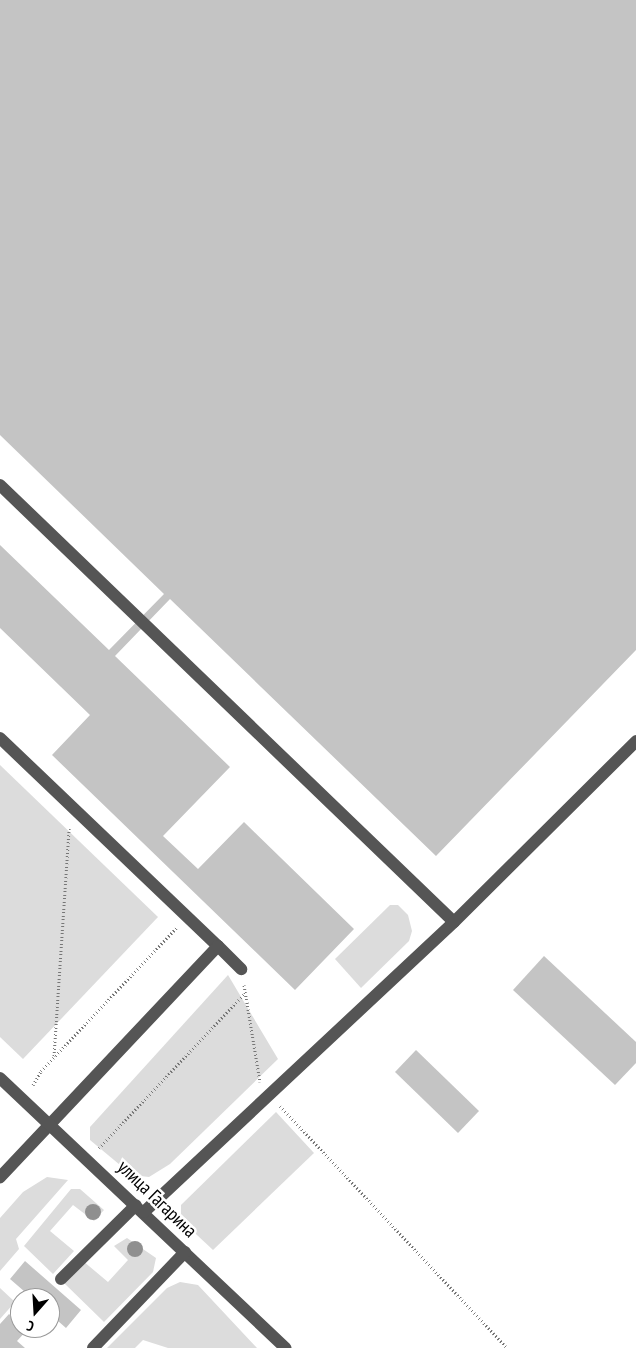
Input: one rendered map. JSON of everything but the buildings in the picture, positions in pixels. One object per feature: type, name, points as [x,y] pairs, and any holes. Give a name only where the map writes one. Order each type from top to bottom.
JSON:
[{"type":"street","points":[[0,484],[454,922]]},
{"type":"street","points":[[0,738],[241,969]]},
{"type":"street","points":[[61,1279],[270,1094],[454,922],[636,741]]},
{"type":"street","points":[[0,1177],[218,946]]},
{"type":"street","name":"улица Гагарина","points":[[0,1078],[82,1153],[286,1348]]},
{"type":"street","points":[[93,1348],[186,1252]]},
{"type":"path","points":[[54,1057],[71,806]]},
{"type":"path","points":[[30,1090],[41,1070],[187,916]]},
{"type":"path","points":[[241,969],[258,1081],[507,1348]]},
{"type":"path","points":[[82,1153],[100,1148],[245,993]]},
{"type":"shaded area","points":[[0,765],[158,917],[23,1059],[0,1037]]},
{"type":"shaded area","points":[[390,905],[398,905],[408,915],[412,931],[409,941],[361,988],[335,959]]},
{"type":"shaded area","points":[[228,975],[278,1059],[170,1164],[149,1177],[132,1175],[90,1140],[90,1127]]},
{"type":"shaded area","points":[[276,1112],[314,1153],[213,1250],[181,1220],[181,1205]]},
{"type":"shaded area","points":[[47,1177],[68,1180],[16,1239],[19,1249],[0,1271],[0,1218],[23,1192]]},
{"type":"shaded area","points":[[71,1189],[80,1189],[104,1210],[94,1221],[73,1205],[50,1231],[74,1251],[53,1274],[24,1246]]},
{"type":"shaded area","points":[[127,1238],[156,1258],[153,1272],[104,1322],[63,1282],[83,1261],[108,1282],[128,1260],[114,1246]]},
{"type":"shaded area","points":[[180,1282],[198,1285],[257,1348],[168,1348],[143,1340],[135,1348],[107,1348],[167,1288]]},
{"type":"shaded area","points":[[0,1288],[10,1297],[10,1308],[0,1319]]}]
